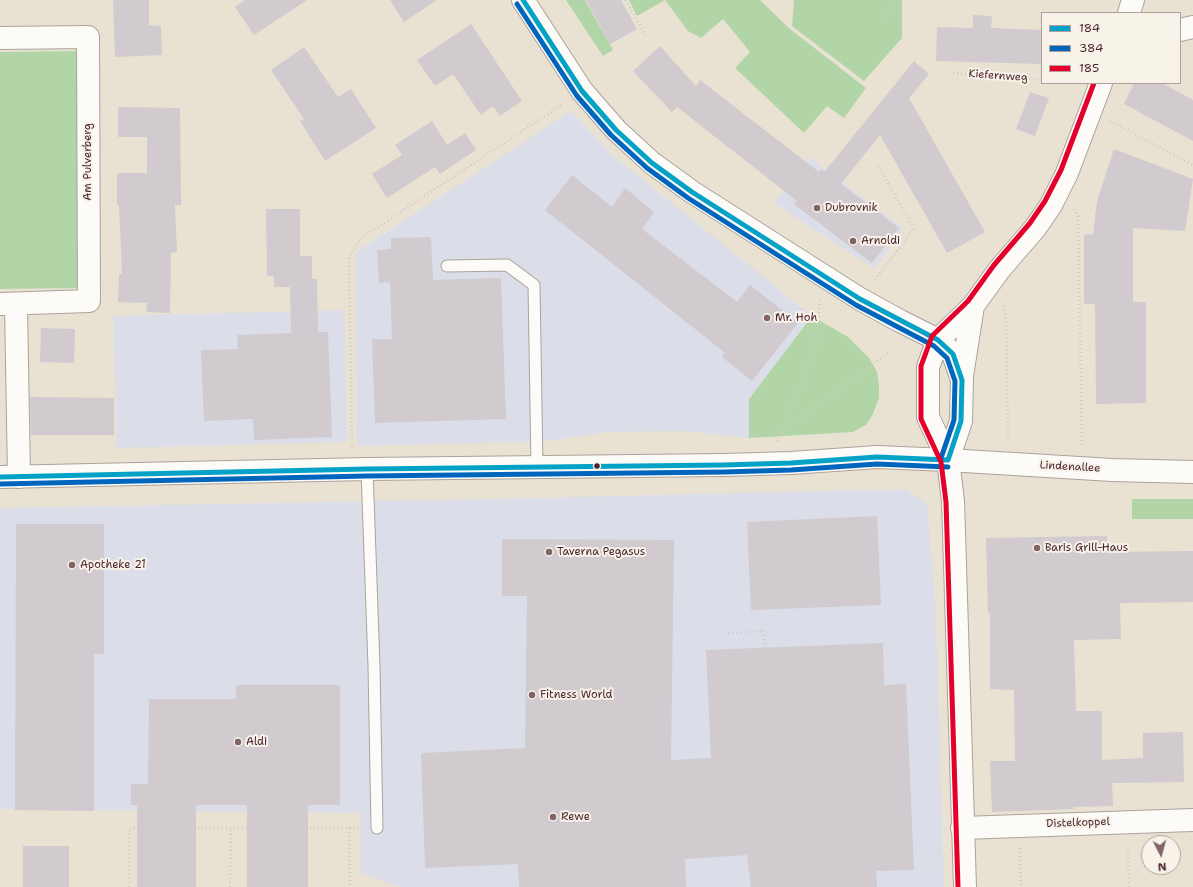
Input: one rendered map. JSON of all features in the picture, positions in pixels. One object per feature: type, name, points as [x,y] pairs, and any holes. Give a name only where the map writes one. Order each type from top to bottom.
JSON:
[{"type":"street","points":[[524,0],[582,91],[616,130],[652,163],[692,192],[860,299],[938,340],[953,354],[962,380]]},
{"type":"street","points":[[1129,12],[1133,0]]},
{"type":"street","points":[[1181,30],[1193,27]]},
{"type":"street","name":"Am Pulverberg","points":[[0,38],[88,37],[89,301],[8,304],[9,477]]},
{"type":"street","points":[[965,887],[953,501],[948,460],[928,417],[928,367],[938,340],[973,306],[999,270],[1036,227],[1051,205],[1067,173],[1101,84]]},
{"type":"street","points":[[948,460],[961,421],[962,380],[973,306]]},
{"type":"street","name":"Lindenallee","points":[[9,477],[367,468],[724,466],[877,458],[948,460],[1112,470],[1193,472]]},
{"type":"street","name":"Distelkoppel","points":[[962,828],[1193,820]]},
{"type":"lane","points":[[448,266],[507,265],[534,285],[537,467]]},
{"type":"lane","points":[[367,468],[374,651],[376,828]]},
{"type":"path","points":[[626,0],[647,38]]},
{"type":"path","points":[[884,22],[895,0]]},
{"type":"path","name":"Kiefernweg","points":[[953,73],[1041,80]]},
{"type":"path","points":[[352,451],[349,258],[360,239],[564,103]]},
{"type":"path","points":[[1106,119],[1193,165]]},
{"type":"path","points":[[875,280],[914,229],[878,165]]},
{"type":"path","points":[[1072,207],[1078,216],[1082,445]]},
{"type":"path","points":[[776,443],[815,351],[820,296]]},
{"type":"path","points":[[1003,306],[1006,318],[1008,438]]},
{"type":"path","points":[[780,434],[888,353]]},
{"type":"path","points":[[728,633],[764,631],[765,648]]},
{"type":"path","points":[[1127,822],[1130,887]]},
{"type":"path","points":[[1020,825],[1021,887]]},
{"type":"path","points":[[129,887],[129,828],[376,828]]},
{"type":"path","points":[[230,887],[231,828]]},
{"type":"path","points":[[349,828],[350,887]]},
{"type":"shaded area","points":[[571,111],[611,154],[812,316],[749,399],[749,438],[683,431],[608,432],[556,440],[357,446],[356,252]]},
{"type":"shaded area","points":[[809,157],[903,228],[875,269],[774,203]]},
{"type":"shaded area","points":[[344,310],[347,442],[117,448],[113,316]]},
{"type":"shaded area","points":[[906,489],[927,504],[936,613],[944,887],[400,887],[360,873],[360,813],[0,809],[0,508],[493,499]]},
{"type":"green space","points":[[566,0],[585,0],[613,50],[603,56]]},
{"type":"green space","points":[[629,0],[665,0],[637,16]]},
{"type":"green space","points":[[665,0],[760,0],[790,29],[866,88],[844,118],[827,106],[804,133],[735,68],[750,52],[723,19],[701,38],[688,31]]},
{"type":"green space","points":[[794,0],[902,0],[902,38],[864,81],[792,26]]},
{"type":"green space","points":[[77,51],[79,288],[0,289],[0,52]]},
{"type":"green space","points":[[812,316],[848,337],[869,358],[877,372],[879,385],[879,398],[873,414],[866,425],[853,432],[749,438],[749,399]]},
{"type":"green space","points":[[1132,499],[1193,499],[1193,519],[1132,519]]},
{"type":"building","points":[[113,0],[149,0],[149,25],[161,26],[162,55],[115,57]]},
{"type":"building","points":[[245,0],[307,0],[254,35],[235,7]]},
{"type":"building","points":[[390,0],[437,0],[404,22]]},
{"type":"building","points":[[586,0],[621,0],[637,29],[610,44]]},
{"type":"building","points":[[973,15],[992,16],[991,28],[1041,30],[1041,64],[936,61],[937,27],[973,28]]},
{"type":"building","points":[[471,24],[522,101],[500,116],[493,106],[481,115],[453,74],[435,86],[417,60]]},
{"type":"building","points":[[660,46],[696,86],[700,80],[819,172],[821,169],[825,171],[914,61],[929,74],[909,98],[985,232],[947,253],[880,135],[841,184],[899,228],[872,263],[794,204],[797,201],[677,107],[672,112],[633,71]]},
{"type":"building","points":[[304,47],[338,97],[351,89],[376,128],[325,161],[300,121],[304,119],[271,70]]},
{"type":"building","points":[[1134,84],[1164,84],[1193,100],[1193,141],[1124,104]]},
{"type":"building","points":[[1030,92],[1049,98],[1035,136],[1016,129]]},
{"type":"building","points":[[118,107],[180,108],[181,205],[175,205],[177,252],[171,253],[170,313],[146,312],[147,303],[118,302],[119,274],[122,274],[119,205],[117,205],[117,173],[147,173],[147,137],[118,137]]},
{"type":"building","points":[[432,121],[447,145],[465,133],[476,150],[440,174],[435,167],[387,198],[372,174],[402,155],[395,145]]},
{"type":"building","points":[[1114,149],[1193,179],[1185,231],[1133,228],[1133,302],[1146,302],[1146,403],[1096,404],[1095,304],[1084,304],[1084,235],[1093,234],[1097,201]]},
{"type":"building","points":[[572,175],[612,207],[625,188],[654,212],[642,229],[737,302],[750,285],[798,323],[752,381],[722,357],[724,352],[545,210]]},
{"type":"building","points":[[266,209],[300,209],[300,256],[312,256],[312,279],[317,279],[318,332],[328,332],[332,437],[254,440],[253,419],[204,421],[201,350],[238,349],[237,335],[291,333],[290,287],[274,287],[274,276],[267,276]]},
{"type":"building","points":[[431,237],[433,280],[501,278],[506,419],[375,423],[372,339],[392,339],[390,282],[379,283],[377,250],[391,249],[391,238]]},
{"type":"building","points":[[41,328],[75,329],[74,363],[40,362]]},
{"type":"building","points":[[30,397],[114,398],[114,435],[31,435]]},
{"type":"building","points":[[877,516],[881,605],[751,610],[747,522]]},
{"type":"building","points":[[16,524],[104,524],[104,654],[94,654],[94,811],[15,810]]},
{"type":"building","points":[[1107,536],[1107,552],[1193,551],[1193,602],[1120,603],[1121,639],[1074,640],[1076,711],[1102,711],[1102,760],[1143,758],[1143,733],[1183,732],[1184,782],[1112,783],[1113,806],[992,812],[990,761],[1015,761],[1014,690],[990,689],[990,613],[988,613],[986,538]]},
{"type":"building","points":[[502,539],[674,540],[671,760],[711,758],[706,650],[883,643],[884,685],[906,684],[914,870],[876,871],[877,887],[751,887],[747,855],[685,859],[686,887],[519,887],[518,864],[425,868],[421,753],[525,748],[527,596],[502,596]]},
{"type":"building","name":"Aldi","points":[[236,685],[340,685],[340,805],[308,805],[308,887],[247,887],[247,805],[196,805],[196,887],[137,887],[137,805],[131,805],[131,784],[148,784],[149,699],[236,699]]},
{"type":"building","points":[[23,846],[69,846],[69,887],[23,887]]},
{"type":"transit line","name":"184","points":[[523,0],[582,91],[616,130],[652,163],[692,192],[860,299],[938,340],[953,354],[962,380],[961,421],[948,460]]},
{"type":"transit line","name":"384","points":[[517,4],[577,96],[611,135],[647,168],[688,198],[856,305],[934,346],[947,358],[955,381],[954,420],[941,458]]},
{"type":"transit line","name":"185","points":[[958,887],[946,502],[941,462],[921,419],[921,366],[932,336],[968,301],[994,265],[1030,223],[1045,201],[1061,170],[1094,84]]},
{"type":"transit line","name":"184","points":[[0,477],[367,469],[724,465],[791,463],[877,457],[948,460]]},
{"type":"transit line","name":"384","points":[[0,484],[367,476],[724,472],[791,470],[877,464],[948,467]]},
{"type":"place","name":"Dubrovnik","points":[[817,208]]},
{"type":"place","name":"Arnoldi","points":[[853,241]]},
{"type":"place","name":"Mr. Hoh","points":[[767,318]]},
{"type":"place","name":"Baris Grill-Haus","points":[[1037,548]]},
{"type":"place","name":"Taverna Pegasus","points":[[549,552]]},
{"type":"place","name":"Apotheke 21","points":[[72,565]]},
{"type":"place","name":"Fitness World","points":[[532,695]]},
{"type":"place","name":"Aldi","points":[[238,742]]},
{"type":"place","name":"Rewe","points":[[553,817]]}]
